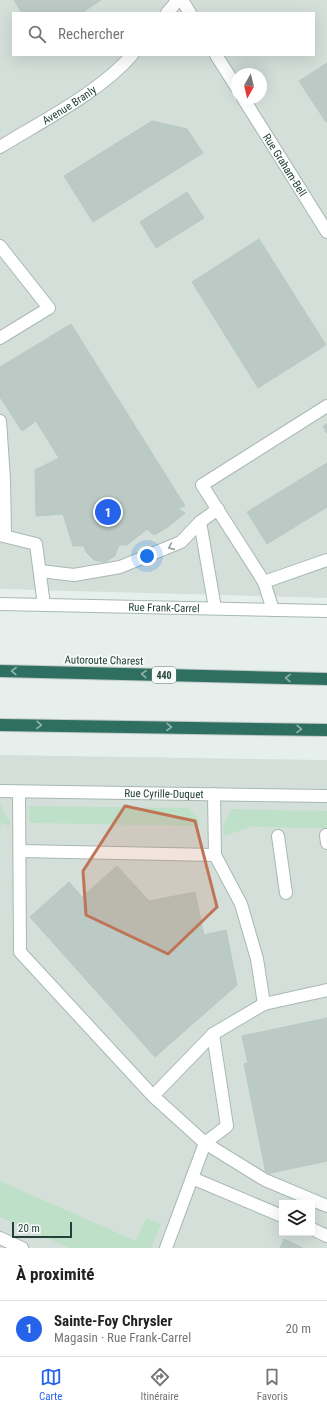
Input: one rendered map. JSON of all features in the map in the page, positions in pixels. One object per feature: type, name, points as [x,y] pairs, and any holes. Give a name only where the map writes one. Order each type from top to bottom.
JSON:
[{"type":"highway","name":"Autoroute Charest","points":[[0,671],[327,679]]},
{"type":"highway","points":[[0,725],[327,730]]},
{"type":"street","points":[[168,12],[178,0]]},
{"type":"street","points":[[182,0],[189,12]]},
{"type":"street","name":"Avenue Branly","points":[[0,147],[88,93],[110,76],[131,56]]},
{"type":"street","points":[[217,56],[231,79]]},
{"type":"street","name":"Rue Graham-Bell","points":[[247,104],[323,216],[327,232]]},
{"type":"street","points":[[0,246],[49,308],[0,338]]},
{"type":"street","points":[[273,610],[264,582],[202,485],[327,406]]},
{"type":"street","points":[[0,421],[4,472],[3,535],[36,544],[44,605]]},
{"type":"street","points":[[40,571],[74,575],[120,567],[181,542],[200,522],[218,508]]},
{"type":"street","points":[[200,522],[215,608]]},
{"type":"street","points":[[264,582],[327,560]]},
{"type":"street","name":"Rue Frank-Carrel","points":[[0,604],[327,611]]},
{"type":"street","name":"Rue Cyrille-Duquet","points":[[0,792],[327,796]]},
{"type":"street","points":[[19,792],[20,952],[153,1096],[205,1144],[264,1180],[327,1206]]},
{"type":"street","points":[[214,794],[216,855],[241,904],[256,959],[264,1004]]},
{"type":"street","points":[[278,836],[286,893]]},
{"type":"street","points":[[20,851],[216,855]]},
{"type":"street","points":[[153,1096],[213,1034],[264,1004],[327,990]]},
{"type":"street","points":[[170,1247],[192,1178],[205,1144],[227,1126],[213,1034]]},
{"type":"street","points":[[192,1178],[279,1215]]},
{"type":"street","points":[[315,1231],[327,1236]]},
{"type":"street","points":[[0,1238],[22,1248]]},
{"type":"highlighted area","points":[[125,806],[195,821],[217,907],[168,954],[86,915],[83,871]]},
{"type":"shaded area","points":[[0,0],[327,0],[327,598],[0,589]]},
{"type":"shaded area","points":[[0,755],[327,760],[327,1248],[0,1248]]},
{"type":"green space","points":[[0,804],[10,822],[10,826],[1,823],[0,836]]},
{"type":"green space","points":[[29,806],[189,808],[198,818],[200,824],[199,826],[32,823],[29,821]]},
{"type":"green space","points":[[232,809],[327,811],[327,828],[251,827],[224,836],[223,825]]},
{"type":"green space","points":[[0,1181],[136,1241],[146,1218],[161,1224],[151,1248],[70,1248],[0,1217]]},
{"type":"building","points":[[14,0],[101,0],[83,12],[21,12]]},
{"type":"building","points":[[327,63],[327,122],[326,122],[299,81]]},
{"type":"building","points":[[152,121],[187,129],[203,153],[93,222],[64,176]]},
{"type":"building","points":[[187,192],[204,218],[156,248],[140,222]]},
{"type":"building","points":[[259,239],[326,345],[258,388],[192,282]]},
{"type":"building","points":[[71,324],[185,506],[178,509],[185,513],[168,527],[154,535],[147,529],[127,545],[119,545],[115,556],[105,562],[94,560],[86,552],[84,546],[73,546],[63,514],[36,516],[35,470],[59,458],[36,421],[22,431],[0,397],[0,367]]},
{"type":"building","points":[[327,424],[327,433],[323,426]]},
{"type":"building","points":[[327,463],[327,507],[267,544],[247,512]]},
{"type":"building","points":[[117,866],[149,901],[195,892],[204,935],[226,930],[237,985],[155,1057],[30,917],[69,882],[82,897]]},
{"type":"building","points":[[327,1018],[327,1161],[266,1174],[244,1064],[248,1063],[242,1036]]},
{"type":"building","points":[[284,1239],[303,1248],[280,1248]]},
{"type":"place","name":"Sainte-Foy Chrysler","points":[[108,512]]}]
